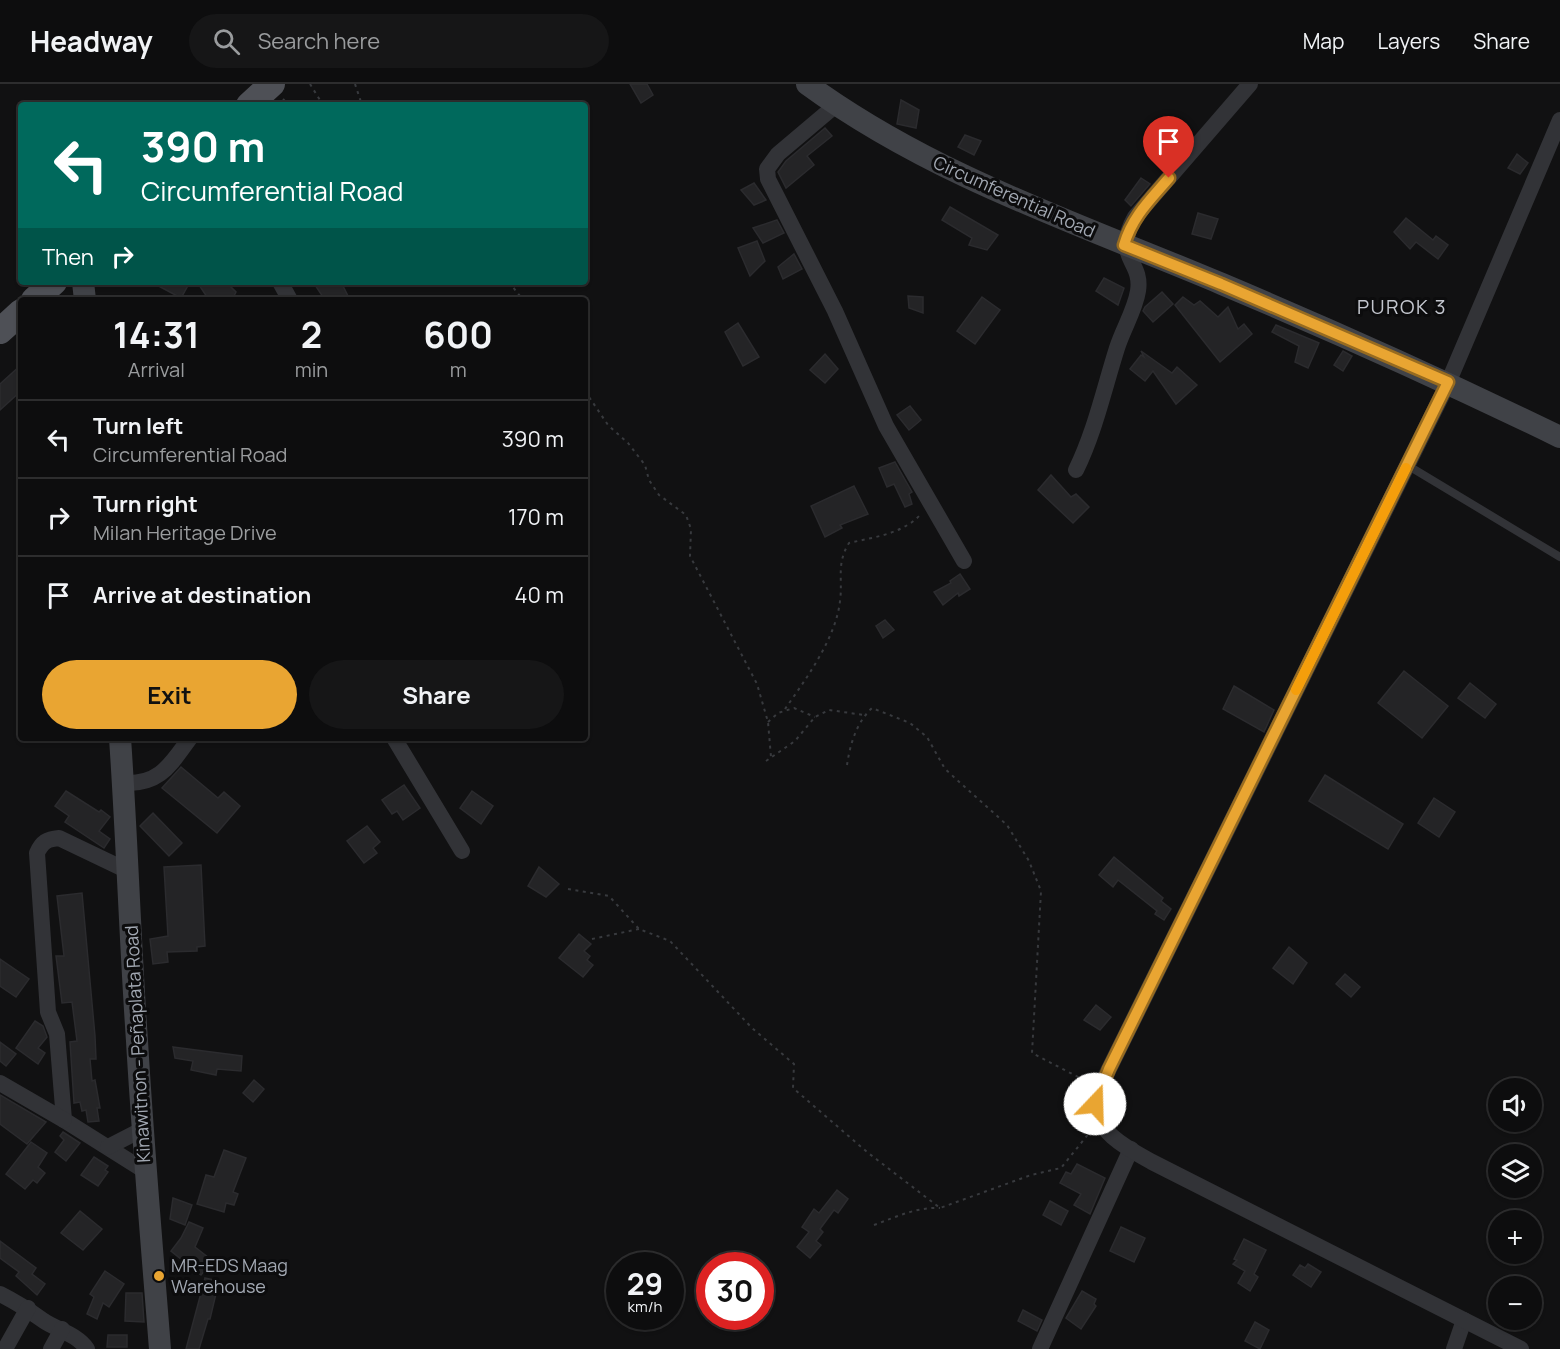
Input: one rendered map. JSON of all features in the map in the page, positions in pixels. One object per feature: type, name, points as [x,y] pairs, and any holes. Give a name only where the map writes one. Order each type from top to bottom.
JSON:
[{"type":"main road","points":[[252,102],[272,84]]},
{"type":"main road","name":"Circumferential Road","points":[[807,84],[836,105],[901,145],[972,181],[1221,284],[1448,382],[1560,437]]},
{"type":"main road","points":[[37,297],[51,285]]},
{"type":"main road","points":[[0,331],[18,315]]},
{"type":"main road","name":"Kinawitnon - Peñaplata Road","points":[[120,741],[130,872],[136,1041],[160,1349]]},
{"type":"street","points":[[1076,471],[1095,427],[1117,348],[1137,295],[1139,285],[1137,275],[1124,245],[1129,228],[1135,217],[1250,84]]},
{"type":"street","points":[[836,105],[778,154],[767,169],[768,179],[835,311],[886,426],[964,561]]},
{"type":"street","points":[[1521,1349],[1131,1149],[1111,1135],[1100,1120],[1095,1104],[1101,1086],[1448,382],[1560,120]]},
{"type":"street","points":[[123,783],[138,784],[151,780],[163,772],[188,741]]},
{"type":"street","points":[[396,741],[462,851]]},
{"type":"street","points":[[64,1120],[57,1034],[48,1012],[37,853],[41,844],[48,839],[58,838],[130,872]]},
{"type":"street","points":[[0,1083],[145,1171]]},
{"type":"street","points":[[108,1147],[143,1129]]},
{"type":"street","points":[[1040,1349],[1131,1149]]},
{"type":"street","points":[[0,1294],[28,1308],[45,1322],[62,1329],[87,1349]]},
{"type":"street","points":[[5,1349],[28,1308]]},
{"type":"street","points":[[1454,1349],[1464,1320]]},
{"type":"street","points":[[51,1349],[62,1329]]},
{"type":"lane","points":[[1407,465],[1560,557]]},
{"type":"path","points":[[310,84],[321,102]]},
{"type":"path","points":[[355,84],[361,102]]},
{"type":"path","points":[[511,285],[521,297]]},
{"type":"path","points":[[588,395],[608,425],[628,443],[645,465],[649,480],[659,495],[686,515],[691,529],[690,556],[758,684],[768,722],[771,757]]},
{"type":"path","points":[[768,722],[785,709],[811,673],[835,620],[840,601],[839,582],[842,555],[849,543],[888,535],[916,519],[930,503]]},
{"type":"path","points":[[785,709],[794,708],[815,717]]},
{"type":"path","points":[[847,765],[850,744],[864,715],[872,708],[910,723],[927,737],[945,769],[1007,825],[1023,847],[1041,891],[1032,1053],[1080,1078]]},
{"type":"path","points":[[766,761],[795,741],[815,717],[830,710],[864,715]]},
{"type":"path","points":[[568,889],[609,896],[639,929],[670,941],[752,1028],[794,1064],[793,1088],[867,1152],[940,1208]]},
{"type":"path","points":[[591,939],[639,929]]},
{"type":"path","points":[[874,1225],[906,1212],[940,1208],[1030,1175],[1061,1168],[1100,1120]]},
{"type":"building","points":[[630,84],[647,84],[653,95],[641,103]]},
{"type":"building","points":[[901,100],[919,110],[916,128],[897,124]]},
{"type":"building","points":[[825,128],[832,136],[807,156],[814,165],[786,188],[778,172],[786,161]]},
{"type":"building","points":[[965,135],[981,141],[974,155],[958,147]]},
{"type":"building","points":[[1517,154],[1528,163],[1520,174],[1508,168]]},
{"type":"building","points":[[1141,178],[1150,184],[1131,206],[1125,200]]},
{"type":"building","points":[[754,183],[766,200],[754,205],[741,190]]},
{"type":"building","points":[[950,207],[998,235],[987,250],[969,245],[972,238],[942,220]]},
{"type":"building","points":[[1198,213],[1218,219],[1211,239],[1192,234]]},
{"type":"building","points":[[1406,218],[1433,240],[1436,236],[1448,245],[1438,259],[1416,242],[1410,249],[1394,232]]},
{"type":"building","points":[[777,220],[784,233],[763,243],[753,228]]},
{"type":"building","points":[[757,241],[765,261],[750,276],[738,248]]},
{"type":"building","points":[[794,254],[802,269],[783,279],[778,267]]},
{"type":"building","points":[[1104,278],[1124,288],[1118,305],[1096,291]]},
{"type":"building","points":[[157,285],[188,285],[182,297]]},
{"type":"building","points":[[199,285],[229,285],[236,292],[234,297],[207,297]]},
{"type":"building","points":[[315,285],[342,285],[348,297],[323,297]]},
{"type":"building","points":[[1162,292],[1173,304],[1153,322],[1143,311]]},
{"type":"building","points":[[908,296],[923,297],[923,313],[909,308]]},
{"type":"building","points":[[982,297],[1000,310],[975,344],[957,331]]},
{"type":"building","points":[[1183,297],[1194,305],[1200,301],[1218,317],[1228,307],[1238,329],[1244,324],[1252,334],[1220,362],[1175,305]]},
{"type":"building","points":[[738,323],[759,357],[743,366],[725,332]]},
{"type":"building","points":[[1276,325],[1319,343],[1308,368],[1295,362],[1299,346],[1272,332]]},
{"type":"building","points":[[1141,351],[1172,373],[1177,367],[1197,385],[1176,404],[1153,371],[1145,381],[1130,369],[1141,355],[1144,357]]},
{"type":"building","points":[[1343,351],[1352,356],[1343,371],[1334,365]]},
{"type":"building","points":[[825,354],[838,369],[825,383],[810,370]]},
{"type":"building","points":[[18,368],[18,394],[0,410],[0,384]]},
{"type":"building","points":[[910,406],[921,420],[909,430],[897,415]]},
{"type":"building","points":[[895,462],[912,492],[909,494],[912,504],[905,507],[894,484],[887,487],[879,468]]},
{"type":"building","points":[[1051,475],[1071,497],[1076,494],[1089,507],[1073,523],[1038,490]]},
{"type":"building","points":[[854,486],[868,514],[840,525],[842,528],[825,537],[811,506]]},
{"type":"building","points":[[960,574],[970,589],[959,596],[958,593],[943,605],[934,592],[951,583],[950,581]]},
{"type":"building","points":[[885,620],[894,630],[883,638],[876,626]]},
{"type":"building","points":[[1404,671],[1448,706],[1422,738],[1378,703]]},
{"type":"building","points":[[1470,683],[1496,704],[1485,718],[1458,698]]},
{"type":"building","points":[[1234,686],[1274,710],[1264,732],[1223,709]]},
{"type":"building","points":[[181,767],[218,798],[224,792],[240,806],[217,833],[162,788]]},
{"type":"building","points":[[1325,775],[1403,824],[1388,849],[1309,801]]},
{"type":"building","points":[[404,785],[420,808],[403,820],[397,811],[392,814],[382,800]]},
{"type":"building","points":[[66,791],[110,817],[99,831],[110,839],[104,848],[65,822],[69,816],[55,806]]},
{"type":"building","points":[[472,791],[493,806],[481,824],[460,808]]},
{"type":"building","points":[[1434,798],[1455,812],[1439,837],[1418,823]]},
{"type":"building","points":[[153,813],[182,843],[169,856],[140,826]]},
{"type":"building","points":[[367,826],[380,842],[373,848],[377,853],[364,863],[347,841]]},
{"type":"building","points":[[1114,857],[1163,898],[1161,901],[1171,909],[1164,920],[1155,914],[1157,911],[1118,880],[1113,887],[1099,875]]},
{"type":"building","points":[[201,865],[205,946],[197,947],[197,951],[167,952],[168,962],[153,964],[150,939],[168,936],[164,867]]},
{"type":"building","points":[[539,867],[559,884],[546,897],[528,886]]},
{"type":"building","points":[[82,893],[95,1036],[96,1059],[90,1059],[92,1081],[95,1080],[100,1108],[97,1108],[99,1121],[88,1122],[86,1110],[82,1111],[80,1102],[74,1103],[70,1042],[77,1041],[72,1002],[62,1003],[56,956],[64,956],[57,896]]},
{"type":"building","points":[[579,934],[591,944],[584,951],[590,956],[587,960],[593,965],[583,977],[559,958]]},
{"type":"building","points":[[1289,947],[1307,963],[1293,984],[1273,968]]},
{"type":"building","points":[[0,959],[29,979],[16,997],[0,986]]},
{"type":"building","points":[[1345,974],[1360,987],[1351,997],[1336,984]]},
{"type":"building","points":[[1096,1005],[1111,1017],[1100,1030],[1084,1020]]},
{"type":"building","points":[[35,1021],[43,1026],[47,1037],[38,1048],[45,1053],[38,1064],[16,1048]]},
{"type":"building","points":[[0,1042],[16,1054],[6,1066],[0,1061]]},
{"type":"building","points":[[173,1047],[242,1056],[241,1071],[217,1069],[216,1075],[191,1070],[193,1061],[175,1058]]},
{"type":"building","points":[[254,1080],[264,1089],[253,1102],[243,1093]]},
{"type":"building","points":[[0,1095],[46,1122],[27,1144],[0,1124]]},
{"type":"building","points":[[63,1132],[80,1143],[66,1161],[55,1152],[64,1140],[60,1136]]},
{"type":"building","points":[[31,1142],[47,1153],[38,1167],[45,1173],[37,1183],[33,1180],[25,1189],[6,1174]]},
{"type":"building","points":[[224,1150],[246,1158],[233,1192],[238,1194],[234,1205],[226,1203],[224,1212],[197,1204],[206,1175],[214,1177]]},
{"type":"building","points":[[94,1157],[108,1166],[105,1170],[108,1172],[98,1186],[81,1175]]},
{"type":"building","points":[[1077,1164],[1105,1178],[1090,1214],[1074,1205],[1081,1194],[1060,1183],[1066,1172],[1071,1174]]},
{"type":"building","points":[[837,1190],[848,1199],[838,1213],[834,1210],[820,1229],[823,1232],[816,1241],[821,1245],[810,1258],[797,1247],[809,1232],[802,1227],[814,1209],[819,1213]]},
{"type":"building","points":[[173,1198],[192,1205],[185,1225],[170,1219]]},
{"type":"building","points":[[1050,1201],[1068,1211],[1061,1225],[1043,1215]]},
{"type":"building","points":[[80,1211],[102,1229],[83,1250],[61,1233]]},
{"type":"building","points":[[189,1222],[203,1228],[195,1247],[213,1261],[201,1275],[171,1251]]},
{"type":"building","points":[[1121,1227],[1145,1238],[1134,1262],[1110,1251]]},
{"type":"building","points":[[1244,1239],[1266,1250],[1254,1274],[1258,1277],[1250,1291],[1238,1283],[1245,1271],[1233,1264],[1237,1260],[1234,1259]]},
{"type":"building","points":[[0,1241],[36,1268],[32,1274],[45,1284],[37,1295],[16,1276],[19,1272],[0,1258]]},
{"type":"building","points":[[1308,1264],[1321,1272],[1311,1287],[1293,1275],[1300,1265],[1305,1268]]},
{"type":"building","points":[[105,1271],[124,1284],[109,1307],[103,1303],[97,1319],[87,1314],[94,1297],[90,1294]]},
{"type":"building","points":[[205,1278],[219,1281],[210,1319],[208,1319],[199,1349],[186,1349]]},
{"type":"building","points":[[1082,1291],[1096,1299],[1094,1304],[1096,1306],[1081,1329],[1066,1318]]},
{"type":"building","points":[[126,1293],[142,1293],[144,1322],[125,1321]]},
{"type":"building","points":[[1023,1310],[1042,1320],[1037,1331],[1018,1321]]},
{"type":"building","points":[[1255,1322],[1269,1330],[1260,1349],[1245,1341]]},
{"type":"building","points":[[108,1335],[127,1335],[127,1347],[107,1347]]},
{"type":"slow traffic","points":[[1296,690],[1406,468]]},
{"type":"place","name":"MR-EDS Maag Warehouse","points":[[159,1276]]},
{"type":"district","name":"PUROK 3","points":[[1402,307]]},
{"type":"route","points":[[1095,1104],[1109,1069],[1448,382],[1221,284],[1124,245],[1135,217],[1169,178]]}]
